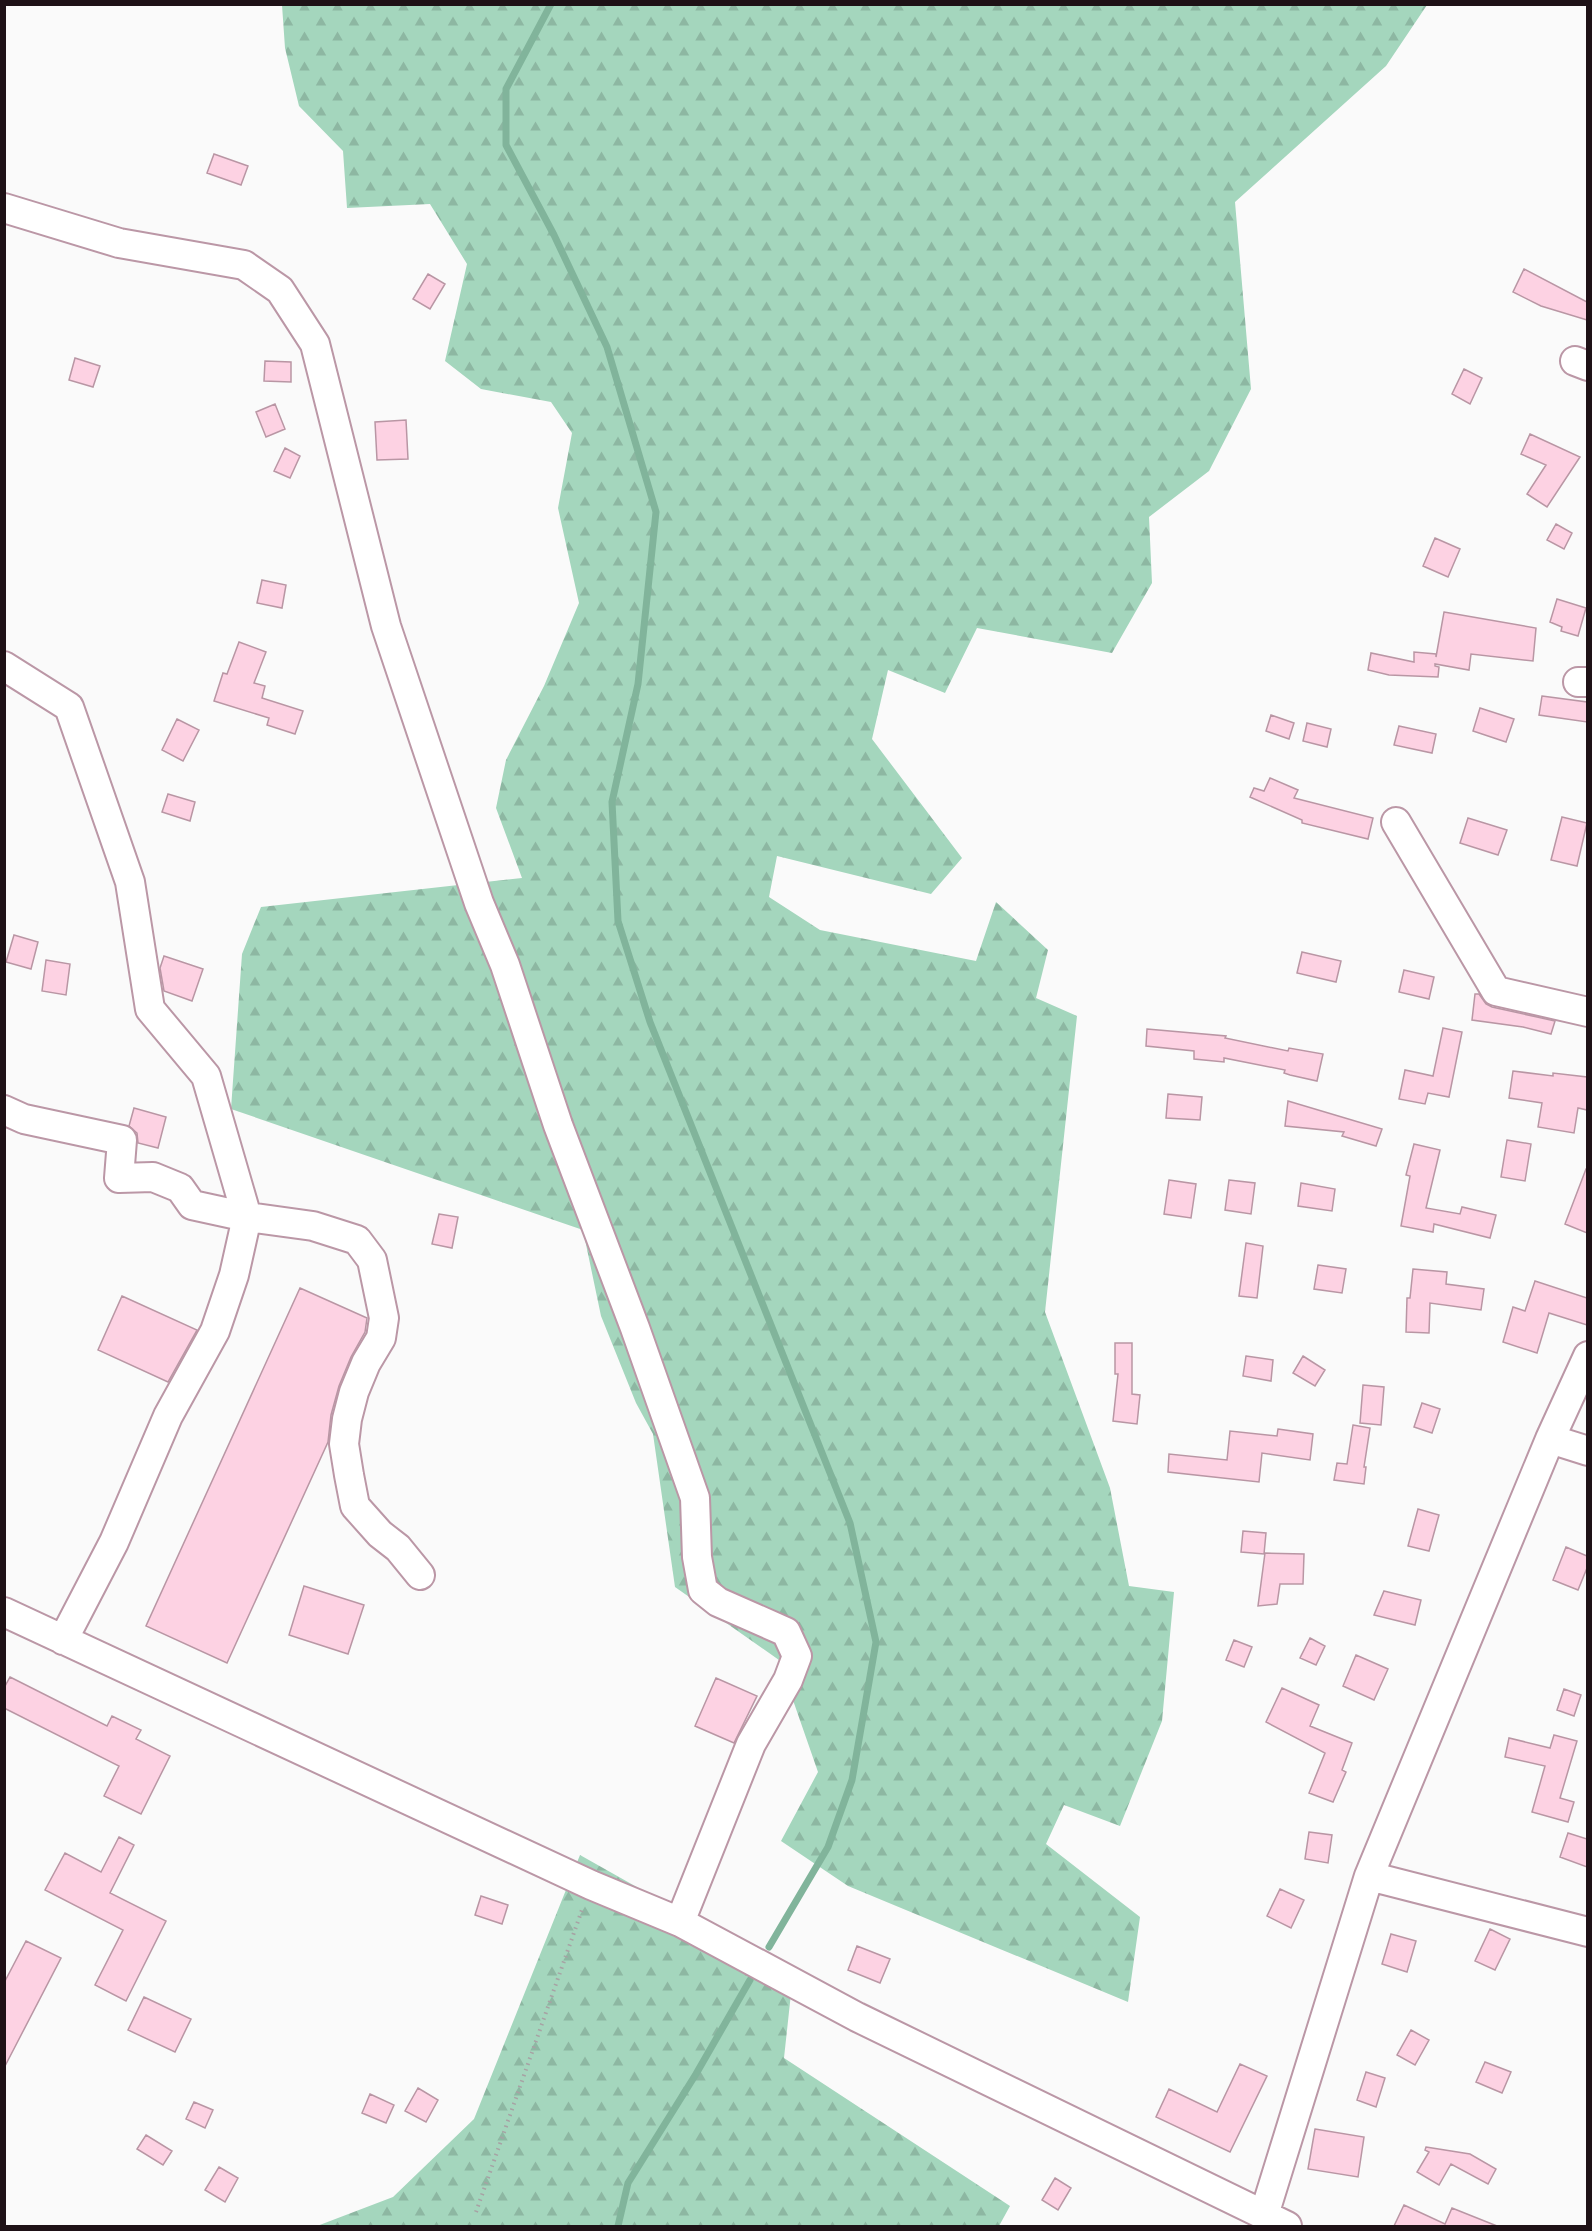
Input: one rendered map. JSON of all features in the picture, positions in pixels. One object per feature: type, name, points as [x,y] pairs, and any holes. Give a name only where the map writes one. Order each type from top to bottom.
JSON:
[{"type":"street","points":[[4,208],[119,243],[244,265],[280,290],[315,344],[386,626],[479,903],[505,965],[558,1125],[635,1328],[695,1498],[697,1557],[704,1590],[718,1602],[786,1632],[797,1656],[788,1680],[751,1744],[680,1922]]},
{"type":"street","points":[[4,666],[69,707],[130,882],[150,1009],[206,1076],[247,1217],[234,1275],[215,1331],[168,1416],[114,1542],[63,1640]]},
{"type":"street","points":[[1396,822],[1496,991],[1587,1012]]},
{"type":"street","points":[[4,1110],[24,1119],[122,1140],[119,1178],[153,1177],[180,1188],[192,1205],[247,1217],[314,1226],[357,1240],[372,1260],[384,1318],[381,1338],[358,1383],[347,1419],[344,1444],[349,1475],[356,1506],[380,1534],[398,1548],[420,1575]]},
{"type":"street","points":[[4,1612],[591,1885],[680,1922],[857,2017],[1276,2221],[1369,1876],[1550,1439],[1587,1356]]},
{"type":"street","points":[[1550,1439],[1587,1452]]},
{"type":"street","points":[[1369,1876],[1587,1932]]},
{"type":"path","points":[[476,2212],[591,1885]]},
{"type":"green space","points":[[282,5],[1427,5],[1386,66],[1235,202],[1251,389],[1209,471],[1149,517],[1152,583],[1112,653],[977,628],[945,693],[888,670],[872,739],[962,858],[931,894],[777,856],[769,897],[820,930],[976,961],[996,902],[1048,950],[1036,998],[1077,1016],[1045,1312],[1110,1488],[1129,1586],[1174,1592],[1162,1721],[1120,1826],[1064,1805],[1046,1844],[1140,1917],[1128,2002],[848,1886],[781,1841],[818,1772],[779,1660],[675,1587],[653,1434],[636,1403],[601,1316],[583,1230],[231,1109],[242,954],[261,907],[522,878],[496,808],[506,760],[544,686],[579,603],[558,508],[572,433],[551,402],[481,389],[445,361],[467,264],[430,204],[347,208],[343,151],[299,106],[285,48]]},
{"type":"green space","points":[[580,1855],[793,1975],[784,2058],[1010,2206],[999,2226],[317,2226],[393,2197],[474,2119]]},
{"type":"building","points":[[214,154],[248,166],[241,185],[207,173]]},
{"type":"building","points":[[1524,269],[1587,302],[1587,320],[1541,306],[1513,292]]},
{"type":"building","points":[[428,274],[445,284],[430,309],[413,299]]},
{"type":"building","points":[[75,358],[100,366],[93,387],[69,380]]},
{"type":"building","points":[[265,361],[291,362],[291,382],[264,381]]},
{"type":"building","points":[[1464,369],[1482,378],[1470,404],[1452,394]]},
{"type":"building","points":[[275,404],[285,429],[266,437],[256,412]]},
{"type":"building","points":[[406,420],[408,459],[377,460],[375,422]]},
{"type":"building","points":[[1530,434],[1580,457],[1547,507],[1527,494],[1546,465],[1521,454]]},
{"type":"building","points":[[285,448],[300,456],[290,478],[274,471]]},
{"type":"building","points":[[1556,524],[1572,533],[1564,549],[1547,540]]},
{"type":"building","points":[[1435,538],[1460,549],[1448,577],[1423,566]]},
{"type":"building","points":[[262,580],[286,585],[282,608],[257,603]]},
{"type":"building","points":[[1557,599],[1586,608],[1578,636],[1561,631],[1562,627],[1550,622]]},
{"type":"building","points":[[1444,612],[1536,628],[1533,661],[1471,654],[1469,670],[1435,664],[1439,667],[1438,677],[1389,675],[1368,670],[1371,653],[1414,662],[1414,652],[1436,654],[1436,657]]},
{"type":"building","points":[[239,642],[266,652],[254,683],[265,686],[262,698],[303,711],[295,734],[267,725],[269,718],[214,701],[223,673],[227,674]]},
{"type":"building","points":[[1542,696],[1587,702],[1587,722],[1539,715]]},
{"type":"building","points":[[1480,708],[1514,719],[1506,742],[1473,731]]},
{"type":"building","points":[[1271,715],[1294,723],[1289,739],[1266,731]]},
{"type":"building","points":[[177,719],[199,730],[183,761],[162,750]]},
{"type":"building","points":[[1307,723],[1331,729],[1327,747],[1303,741]]},
{"type":"building","points":[[1399,726],[1436,734],[1432,753],[1394,745]]},
{"type":"building","points":[[1270,778],[1298,790],[1294,798],[1373,818],[1368,839],[1302,823],[1302,820],[1250,797],[1254,788],[1264,791]]},
{"type":"building","points":[[168,794],[195,802],[190,821],[162,812]]},
{"type":"building","points":[[1562,817],[1587,823],[1577,866],[1551,860]]},
{"type":"building","points":[[1468,818],[1507,830],[1498,855],[1460,843]]},
{"type":"building","points":[[14,935],[38,942],[31,969],[6,962]]},
{"type":"building","points":[[1302,952],[1341,961],[1336,982],[1297,973]]},
{"type":"building","points":[[164,956],[203,969],[192,1001],[164,991],[160,968]]},
{"type":"building","points":[[46,960],[70,964],[66,995],[42,991]]},
{"type":"building","points":[[1404,970],[1434,977],[1429,999],[1399,992]]},
{"type":"building","points":[[1475,994],[1479,994],[1486,1004],[1492,1007],[1555,1021],[1551,1034],[1523,1027],[1472,1020]]},
{"type":"building","points":[[1443,1028],[1462,1032],[1449,1097],[1428,1093],[1425,1104],[1399,1099],[1405,1070],[1433,1076]]},
{"type":"building","points":[[1147,1029],[1226,1036],[1225,1038],[1288,1051],[1289,1048],[1323,1054],[1317,1081],[1284,1073],[1285,1070],[1224,1058],[1224,1062],[1194,1059],[1194,1051],[1146,1046]]},
{"type":"building","points":[[1513,1071],[1587,1077],[1587,1110],[1578,1108],[1574,1133],[1538,1127],[1542,1103],[1509,1098]]},
{"type":"building","points":[[1168,1094],[1202,1097],[1200,1120],[1166,1118]]},
{"type":"building","points":[[1288,1101],[1382,1129],[1376,1146],[1342,1136],[1344,1132],[1285,1126]]},
{"type":"building","points":[[134,1108],[166,1117],[158,1148],[138,1143],[137,1133],[129,1126]]},
{"type":"building","points":[[1507,1140],[1531,1144],[1525,1181],[1501,1177]]},
{"type":"building","points":[[1414,1144],[1440,1150],[1426,1208],[1460,1214],[1462,1207],[1496,1215],[1490,1238],[1434,1224],[1433,1232],[1401,1226],[1410,1176],[1406,1175]]},
{"type":"building","points":[[1587,1169],[1587,1233],[1565,1224]]},
{"type":"building","points":[[1169,1180],[1196,1184],[1191,1218],[1164,1214]]},
{"type":"building","points":[[1229,1180],[1255,1183],[1251,1214],[1225,1210]]},
{"type":"building","points":[[1301,1183],[1335,1189],[1332,1211],[1298,1206]]},
{"type":"building","points":[[439,1214],[458,1217],[452,1248],[432,1244]]},
{"type":"building","points":[[1246,1243],[1263,1246],[1257,1298],[1239,1296]]},
{"type":"building","points":[[1318,1265],[1346,1269],[1342,1293],[1314,1289]]},
{"type":"building","points":[[1413,1269],[1447,1272],[1446,1284],[1484,1289],[1481,1310],[1430,1303],[1429,1333],[1406,1332],[1407,1298],[1410,1298]]},
{"type":"building","points":[[1535,1281],[1587,1298],[1587,1325],[1549,1313],[1537,1353],[1503,1342],[1513,1307],[1525,1311]]},
{"type":"building","points":[[300,1288],[367,1318],[365,1332],[339,1386],[331,1415],[328,1442],[227,1663],[146,1626]]},
{"type":"building","points":[[122,1296],[197,1330],[168,1382],[98,1350]]},
{"type":"building","points":[[1115,1343],[1132,1343],[1132,1394],[1140,1395],[1137,1424],[1113,1421],[1118,1374],[1115,1374]]},
{"type":"building","points":[[1246,1356],[1273,1360],[1271,1381],[1243,1376]]},
{"type":"building","points":[[1303,1356],[1325,1370],[1315,1386],[1293,1373]]},
{"type":"building","points":[[1363,1385],[1384,1387],[1381,1425],[1360,1423]]},
{"type":"building","points":[[1422,1403],[1440,1409],[1432,1433],[1414,1427]]},
{"type":"building","points":[[1353,1425],[1370,1428],[1364,1467],[1366,1467],[1364,1484],[1334,1480],[1337,1463],[1347,1464]]},
{"type":"building","points":[[1278,1429],[1313,1434],[1310,1460],[1262,1453],[1259,1482],[1168,1472],[1169,1454],[1227,1460],[1230,1431],[1277,1436]]},
{"type":"building","points":[[1418,1509],[1439,1515],[1429,1551],[1408,1546]]},
{"type":"building","points":[[1243,1531],[1266,1533],[1264,1554],[1241,1552]]},
{"type":"building","points":[[1566,1547],[1587,1556],[1587,1568],[1578,1590],[1553,1580]]},
{"type":"building","points":[[1265,1553],[1304,1554],[1303,1584],[1280,1584],[1277,1604],[1258,1606]]},
{"type":"building","points":[[304,1586],[364,1605],[348,1654],[289,1635]]},
{"type":"building","points":[[1384,1591],[1421,1600],[1415,1625],[1374,1615]]},
{"type":"building","points":[[1310,1638],[1325,1646],[1316,1665],[1300,1658]]},
{"type":"building","points":[[1234,1640],[1252,1647],[1244,1667],[1226,1660]]},
{"type":"building","points":[[1356,1655],[1388,1669],[1374,1700],[1343,1686]]},
{"type":"building","points":[[10,1677],[107,1726],[112,1716],[141,1730],[136,1739],[170,1756],[141,1814],[104,1796],[119,1766],[4,1708],[4,1688]]},
{"type":"building","points":[[716,1678],[757,1696],[734,1743],[695,1726]]},
{"type":"building","points":[[1282,1688],[1319,1705],[1310,1726],[1352,1743],[1342,1770],[1346,1772],[1333,1802],[1309,1793],[1325,1753],[1266,1722]]},
{"type":"building","points":[[1564,1689],[1581,1695],[1574,1716],[1557,1710]]},
{"type":"building","points":[[1554,1735],[1577,1741],[1560,1798],[1574,1802],[1568,1822],[1532,1812],[1545,1766],[1505,1757],[1509,1738],[1550,1748]]},
{"type":"building","points":[[1309,1832],[1332,1835],[1328,1863],[1305,1859]]},
{"type":"building","points":[[1568,1833],[1587,1839],[1587,1867],[1560,1857]]},
{"type":"building","points":[[119,1837],[134,1845],[110,1893],[166,1921],[126,2001],[95,1985],[123,1930],[45,1890],[65,1853],[101,1872]]},
{"type":"building","points":[[1280,1889],[1304,1900],[1291,1928],[1267,1916]]},
{"type":"building","points":[[481,1896],[508,1905],[502,1924],[475,1915]]},
{"type":"building","points":[[1490,1929],[1510,1939],[1495,1970],[1475,1961]]},
{"type":"building","points":[[1391,1934],[1416,1941],[1407,1972],[1382,1964]]},
{"type":"building","points":[[26,1941],[61,1958],[4,2068],[4,1983]]},
{"type":"building","points":[[857,1946],[890,1959],[880,1983],[848,1970]]},
{"type":"building","points":[[144,1997],[191,2019],[175,2052],[128,2030]]},
{"type":"building","points":[[1411,2030],[1429,2040],[1415,2065],[1397,2055]]},
{"type":"building","points":[[1485,2062],[1511,2072],[1502,2093],[1476,2082]]},
{"type":"building","points":[[1240,2064],[1267,2076],[1230,2152],[1156,2117],[1169,2089],[1217,2112]]},
{"type":"building","points":[[1366,2072],[1385,2078],[1376,2107],[1357,2100]]},
{"type":"building","points":[[418,2088],[438,2100],[426,2122],[405,2111]]},
{"type":"building","points":[[370,2094],[394,2105],[386,2123],[362,2113]]},
{"type":"building","points":[[194,2102],[213,2110],[205,2128],[186,2119]]},
{"type":"building","points":[[1315,2129],[1364,2137],[1358,2177],[1308,2169]]},
{"type":"building","points":[[146,2135],[172,2151],[163,2165],[137,2149]]},
{"type":"building","points":[[1426,2147],[1470,2154],[1496,2169],[1488,2184],[1451,2164],[1439,2185],[1417,2172],[1429,2152],[1425,2150]]},
{"type":"building","points":[[219,2167],[238,2178],[225,2202],[205,2190]]},
{"type":"building","points":[[1055,2178],[1071,2188],[1058,2210],[1042,2200]]},
{"type":"building","points":[[1404,2205],[1445,2224],[1452,2208],[1497,2226],[1394,2226]]},
{"type":"waterway","points":[[551,4],[506,89],[506,145],[554,235],[607,347],[656,512],[638,684],[612,802],[618,921],[650,1022],[850,1523],[876,1642],[852,1780],[828,1847],[769,1947]]},
{"type":"waterway","points":[[618,2226],[628,2183],[696,2074],[750,1980]]}]
